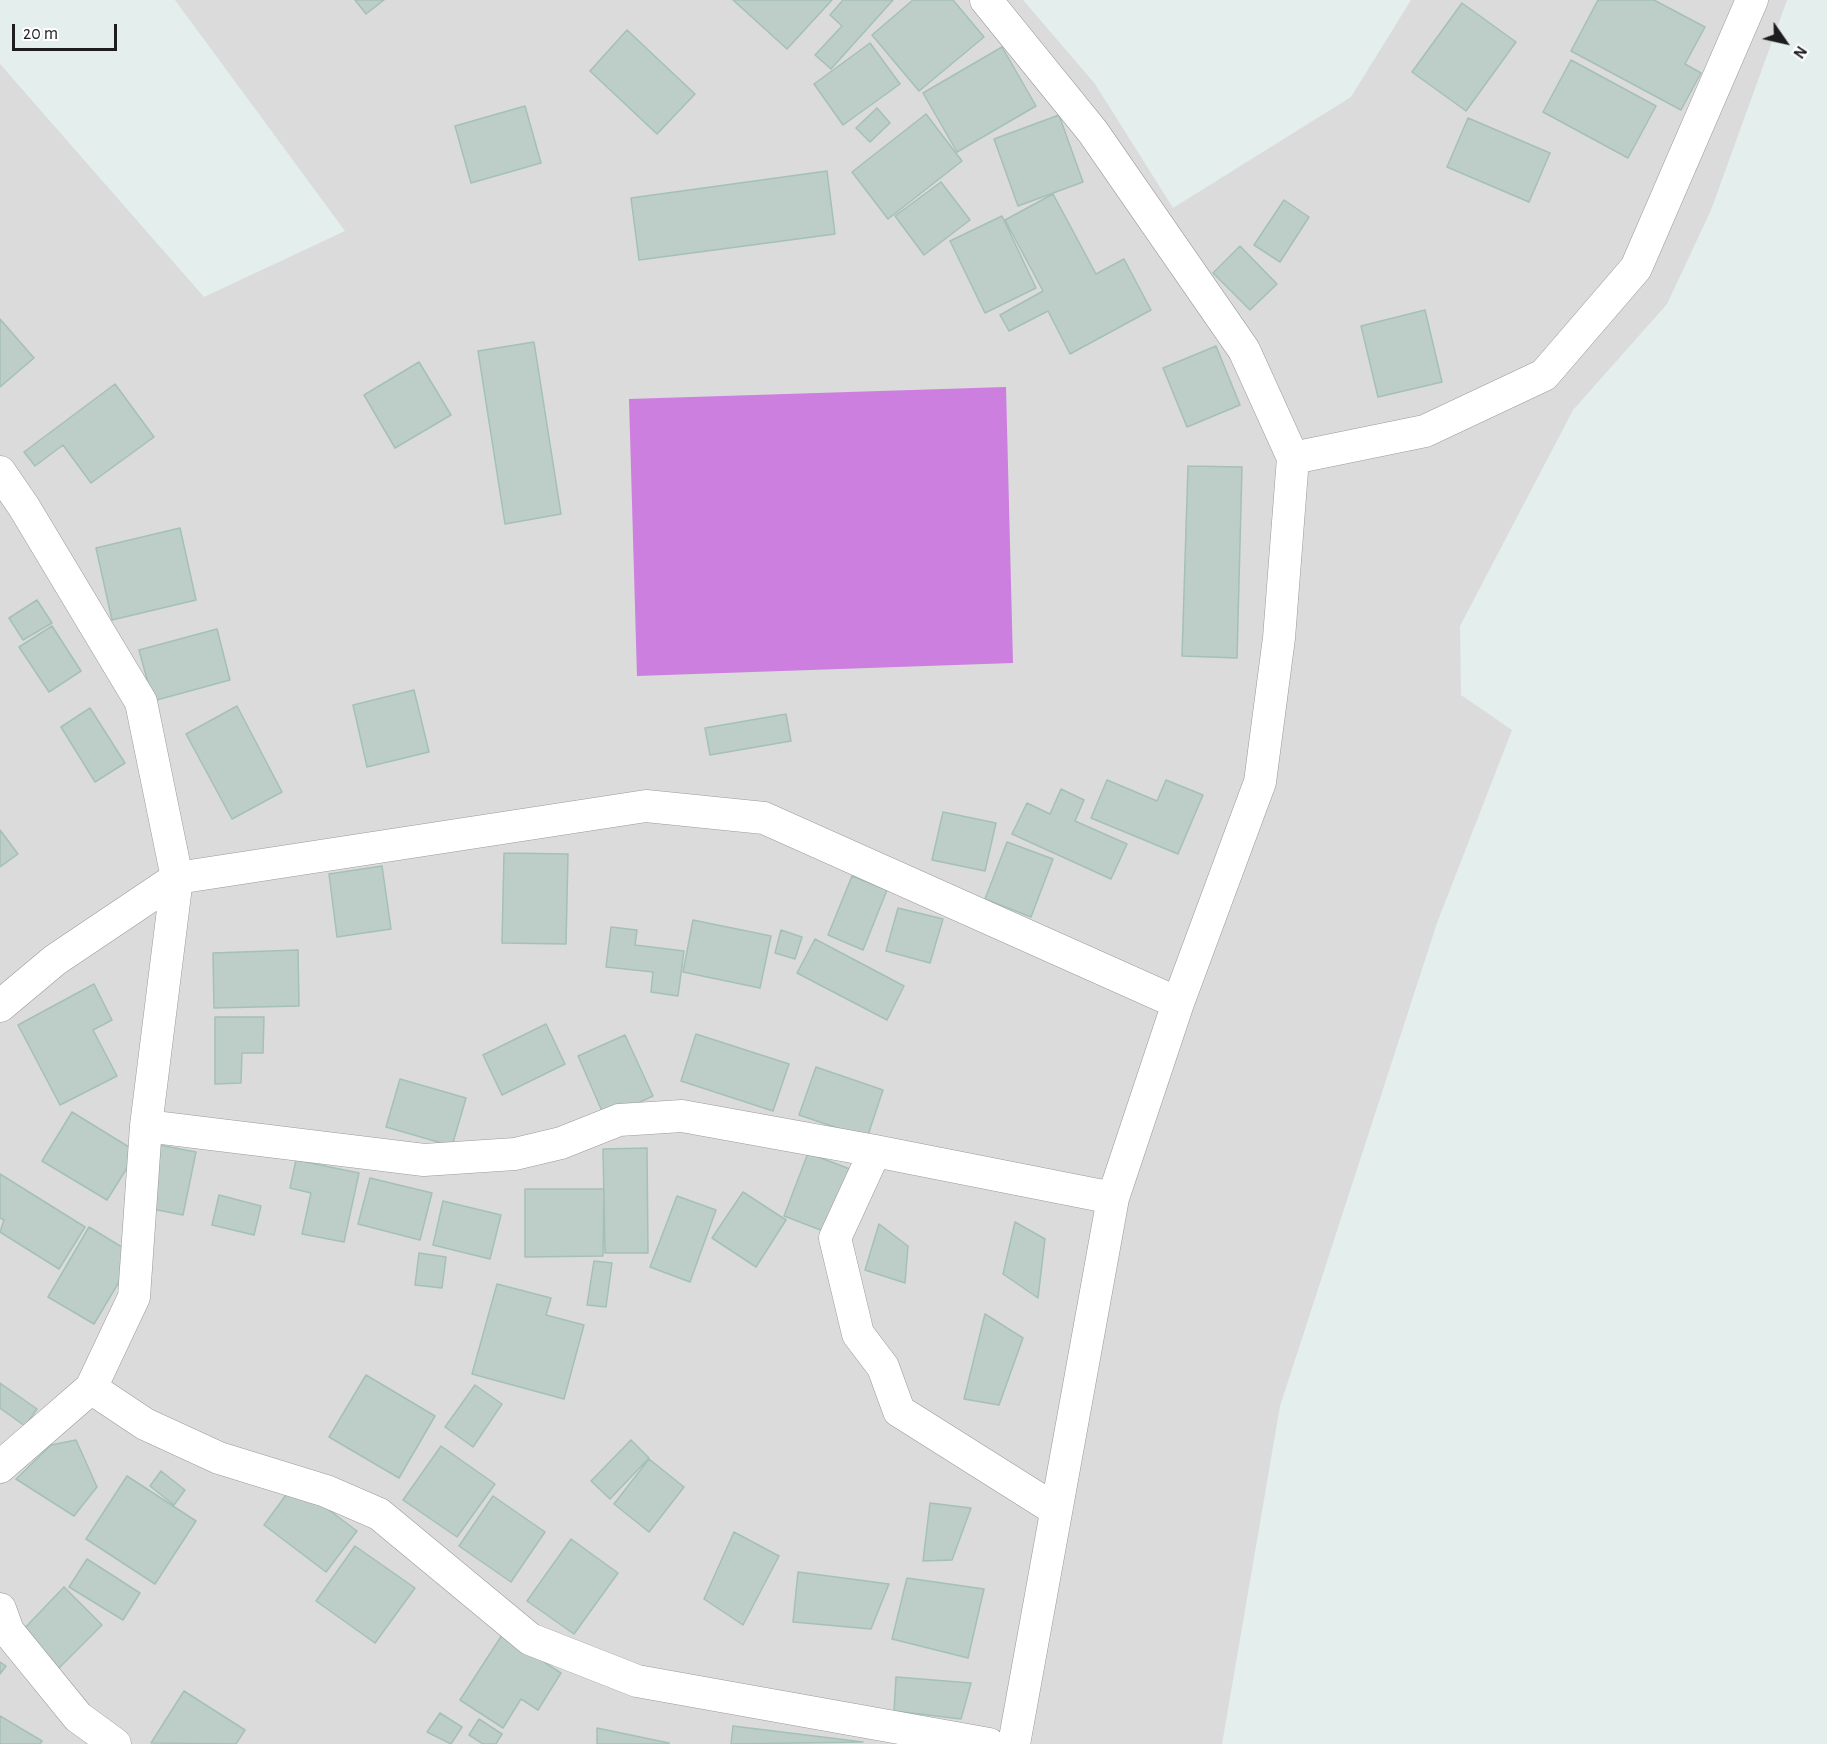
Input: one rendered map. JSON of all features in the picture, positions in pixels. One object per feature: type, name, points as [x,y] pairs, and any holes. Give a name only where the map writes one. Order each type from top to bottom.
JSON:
[{"type":"street","points":[[986,0],[1093,132],[1244,350],[1293,458],[1279,638],[1260,782],[1178,1003],[1113,1198],[1014,1744]]},
{"type":"street","points":[[1293,458],[1425,431],[1544,375],[1636,268],[1752,0]]},
{"type":"street","points":[[0,472],[24,507],[141,702],[177,878],[146,1126],[134,1297],[91,1388],[0,1467]]},
{"type":"street","points":[[0,1006],[55,960],[177,878],[646,806],[764,818],[1178,1003]]},
{"type":"street","points":[[146,1126],[423,1160],[515,1154],[561,1143],[619,1120],[682,1116],[1113,1198]]},
{"type":"street","points":[[875,1151],[835,1238],[858,1334],[884,1367],[899,1411],[1056,1510]]},
{"type":"street","points":[[91,1388],[145,1424],[219,1458],[326,1491],[379,1514],[530,1639],[637,1682],[989,1744]]},
{"type":"street","points":[[0,1610],[8,1631],[78,1717],[115,1744]]},
{"type":"shaded area","points":[[175,0],[1023,0],[1095,84],[1173,208],[1351,97],[1411,0],[1787,0],[1711,210],[1667,304],[1573,410],[1460,626],[1461,695],[1512,730],[1437,923],[1280,1406],[1222,1744],[0,1744],[0,64],[204,297],[345,231]]},
{"type":"shaded area","points":[[1006,387],[1013,663],[637,676],[629,399]]},
{"type":"building","points":[[355,0],[384,0],[366,14]]},
{"type":"building","points":[[733,0],[832,0],[787,49]]},
{"type":"building","points":[[843,0],[893,0],[831,69],[815,55],[842,26],[830,15]]},
{"type":"building","points":[[913,0],[953,0],[984,37],[919,91],[872,35]]},
{"type":"building","points":[[1598,0],[1654,0],[1705,27],[1685,64],[1701,73],[1681,110],[1571,51]]},
{"type":"building","points":[[1462,3],[1516,42],[1466,111],[1412,72]]},
{"type":"building","points":[[627,30],[695,94],[657,134],[590,71]]},
{"type":"building","points":[[870,43],[900,84],[843,125],[814,84]]},
{"type":"building","points":[[1002,47],[1036,106],[957,152],[923,93]]},
{"type":"building","points":[[1571,60],[1656,106],[1628,158],[1543,112]]},
{"type":"building","points":[[525,106],[541,163],[471,183],[455,126]]},
{"type":"building","points":[[877,108],[890,123],[870,142],[856,128]]},
{"type":"building","points":[[926,114],[962,161],[888,219],[852,172]]},
{"type":"building","points":[[1059,115],[1083,182],[1018,206],[994,139]]},
{"type":"building","points":[[1468,118],[1550,153],[1529,202],[1447,167]]},
{"type":"building","points":[[827,171],[835,234],[639,260],[631,198]]},
{"type":"building","points":[[941,182],[970,220],[924,255],[895,216]]},
{"type":"building","points":[[1053,194],[1096,274],[1124,259],[1151,310],[1070,354],[1048,311],[1009,331],[1000,315],[1043,291],[1005,220]]},
{"type":"building","points":[[1284,200],[1309,217],[1280,262],[1254,245]]},
{"type":"building","points":[[1002,216],[1036,288],[985,313],[950,241]]},
{"type":"building","points":[[1240,246],[1277,284],[1250,310],[1213,273]]},
{"type":"building","points":[[1425,310],[1442,382],[1378,397],[1361,326]]},
{"type":"building","points":[[0,319],[34,358],[0,387]]},
{"type":"building","points":[[534,342],[561,514],[505,524],[478,351]]},
{"type":"building","points":[[1216,346],[1240,405],[1187,427],[1163,368]]},
{"type":"building","points":[[419,362],[451,415],[395,448],[364,395]]},
{"type":"building","points":[[115,384],[154,437],[91,483],[63,445],[35,466],[24,452]]},
{"type":"building","points":[[1188,466],[1242,467],[1237,658],[1182,656]]},
{"type":"building","points":[[180,528],[196,600],[112,620],[96,548]]},
{"type":"building","points":[[37,600],[52,623],[23,640],[9,618]]},
{"type":"building","points":[[52,626],[81,671],[49,692],[19,647]]},
{"type":"building","points":[[217,629],[230,680],[153,701],[139,650]]},
{"type":"building","points":[[414,690],[429,752],[367,767],[353,705]]},
{"type":"building","points":[[237,706],[282,792],[232,819],[186,734]]},
{"type":"building","points":[[90,708],[125,763],[95,782],[61,727]]},
{"type":"building","points":[[786,714],[791,741],[710,755],[705,728]]},
{"type":"building","points":[[1107,780],[1157,801],[1166,780],[1203,795],[1178,854],[1091,818]]},
{"type":"building","points":[[1061,789],[1084,800],[1075,821],[1127,844],[1111,879],[1012,834],[1027,803],[1050,814]]},
{"type":"building","points":[[943,812],[996,823],[985,871],[932,860]]},
{"type":"building","points":[[0,830],[18,854],[0,867]]},
{"type":"building","points":[[1007,842],[1053,859],[1031,917],[985,899]]},
{"type":"building","points":[[504,853],[568,854],[566,944],[502,943]]},
{"type":"building","points":[[382,866],[391,929],[337,937],[329,874]]},
{"type":"building","points":[[852,876],[887,890],[863,950],[828,935]]},
{"type":"building","points":[[898,908],[943,919],[930,963],[886,951]]},
{"type":"building","points":[[693,920],[771,936],[760,988],[683,972]]},
{"type":"building","points":[[611,927],[637,930],[635,945],[684,951],[678,996],[651,992],[653,972],[606,967]]},
{"type":"building","points":[[781,930],[802,937],[795,959],[775,953]]},
{"type":"building","points":[[815,939],[904,986],[887,1020],[797,973]]},
{"type":"building","points":[[298,950],[299,1006],[214,1008],[213,953]]},
{"type":"building","points":[[94,984],[112,1020],[93,1030],[117,1076],[60,1105],[18,1025]]},
{"type":"building","points":[[215,1017],[264,1017],[263,1053],[242,1053],[241,1083],[215,1084]]},
{"type":"building","points":[[546,1024],[565,1064],[502,1095],[483,1055]]},
{"type":"building","points":[[696,1034],[789,1064],[773,1111],[681,1081]]},
{"type":"building","points":[[625,1035],[653,1096],[605,1118],[578,1056]]},
{"type":"building","points":[[816,1067],[883,1090],[867,1138],[799,1115]]},
{"type":"building","points":[[400,1079],[466,1098],[452,1146],[386,1127]]},
{"type":"building","points":[[72,1112],[137,1152],[107,1200],[42,1161]]},
{"type":"building","points":[[154,1144],[196,1152],[183,1215],[142,1207]]},
{"type":"building","points":[[647,1148],[648,1253],[605,1253],[603,1149]]},
{"type":"building","points":[[808,1153],[855,1171],[831,1234],[784,1216]]},
{"type":"building","points":[[296,1160],[359,1173],[344,1242],[302,1234],[311,1193],[290,1188]]},
{"type":"building","points":[[0,1174],[85,1227],[59,1269],[0,1232],[4,1220],[0,1218]]},
{"type":"building","points":[[370,1178],[432,1193],[420,1240],[358,1224]]},
{"type":"building","points":[[525,1189],[604,1189],[603,1256],[525,1257]]},
{"type":"building","points":[[743,1192],[786,1220],[756,1267],[712,1238]]},
{"type":"building","points":[[219,1195],[261,1206],[254,1235],[212,1225]]},
{"type":"building","points":[[677,1196],[716,1210],[690,1282],[650,1267]]},
{"type":"building","points":[[443,1201],[501,1215],[490,1259],[433,1245]]},
{"type":"building","points":[[1015,1222],[1045,1239],[1038,1298],[1003,1274]]},
{"type":"building","points":[[879,1224],[908,1246],[905,1283],[865,1270]]},
{"type":"building","points":[[89,1227],[135,1255],[94,1324],[48,1297]]},
{"type":"building","points":[[419,1253],[446,1257],[442,1288],[415,1285]]},
{"type":"building","points":[[594,1261],[612,1263],[606,1307],[587,1305]]},
{"type":"building","points":[[497,1284],[551,1298],[546,1315],[584,1325],[564,1399],[472,1374]]},
{"type":"building","points":[[985,1314],[1023,1338],[999,1405],[964,1399]]},
{"type":"building","points":[[366,1375],[435,1416],[399,1478],[329,1437]]},
{"type":"building","points":[[0,1383],[37,1409],[25,1426],[0,1408]]},
{"type":"building","points":[[475,1385],[502,1404],[473,1447],[445,1427]]},
{"type":"building","points":[[76,1440],[97,1487],[74,1516],[16,1479],[51,1445]]},
{"type":"building","points":[[631,1440],[649,1458],[610,1499],[591,1481]]},
{"type":"building","points":[[441,1446],[495,1484],[457,1537],[403,1500]]},
{"type":"building","points":[[649,1459],[684,1487],[649,1532],[614,1504]]},
{"type":"building","points":[[161,1471],[185,1490],[174,1505],[150,1486]]},
{"type":"building","points":[[127,1476],[196,1521],[155,1584],[86,1539]]},
{"type":"building","points":[[294,1484],[357,1531],[326,1572],[264,1525]]},
{"type":"building","points":[[493,1496],[545,1532],[511,1582],[459,1546]]},
{"type":"building","points":[[930,1503],[971,1508],[952,1560],[923,1561]]},
{"type":"building","points":[[734,1532],[779,1556],[743,1625],[704,1599]]},
{"type":"building","points":[[571,1539],[618,1573],[574,1634],[527,1601]]},
{"type":"building","points":[[355,1546],[415,1588],[375,1643],[316,1601]]},
{"type":"building","points":[[87,1559],[140,1593],[123,1620],[69,1587]]},
{"type":"building","points":[[798,1572],[889,1584],[871,1629],[793,1622]]},
{"type":"building","points":[[907,1578],[984,1589],[968,1658],[892,1639]]},
{"type":"building","points":[[64,1587],[102,1625],[58,1669],[20,1633]]},
{"type":"building","points":[[502,1635],[561,1673],[538,1710],[521,1699],[503,1728],[460,1700]]},
{"type":"building","points":[[0,1662],[6,1666],[0,1674]]},
{"type":"building","points":[[896,1677],[971,1683],[961,1719],[894,1711]]},
{"type":"building","points":[[184,1691],[245,1730],[236,1744],[151,1743]]},
{"type":"building","points":[[440,1713],[462,1727],[451,1744],[427,1732]]},
{"type":"building","points":[[0,1716],[42,1741],[40,1744],[0,1744]]},
{"type":"building","points":[[479,1719],[502,1734],[496,1744],[483,1744],[469,1735]]},
{"type":"building","points":[[733,1726],[863,1742],[731,1744]]},
{"type":"building","points":[[597,1728],[669,1743],[669,1744],[597,1744]]}]
